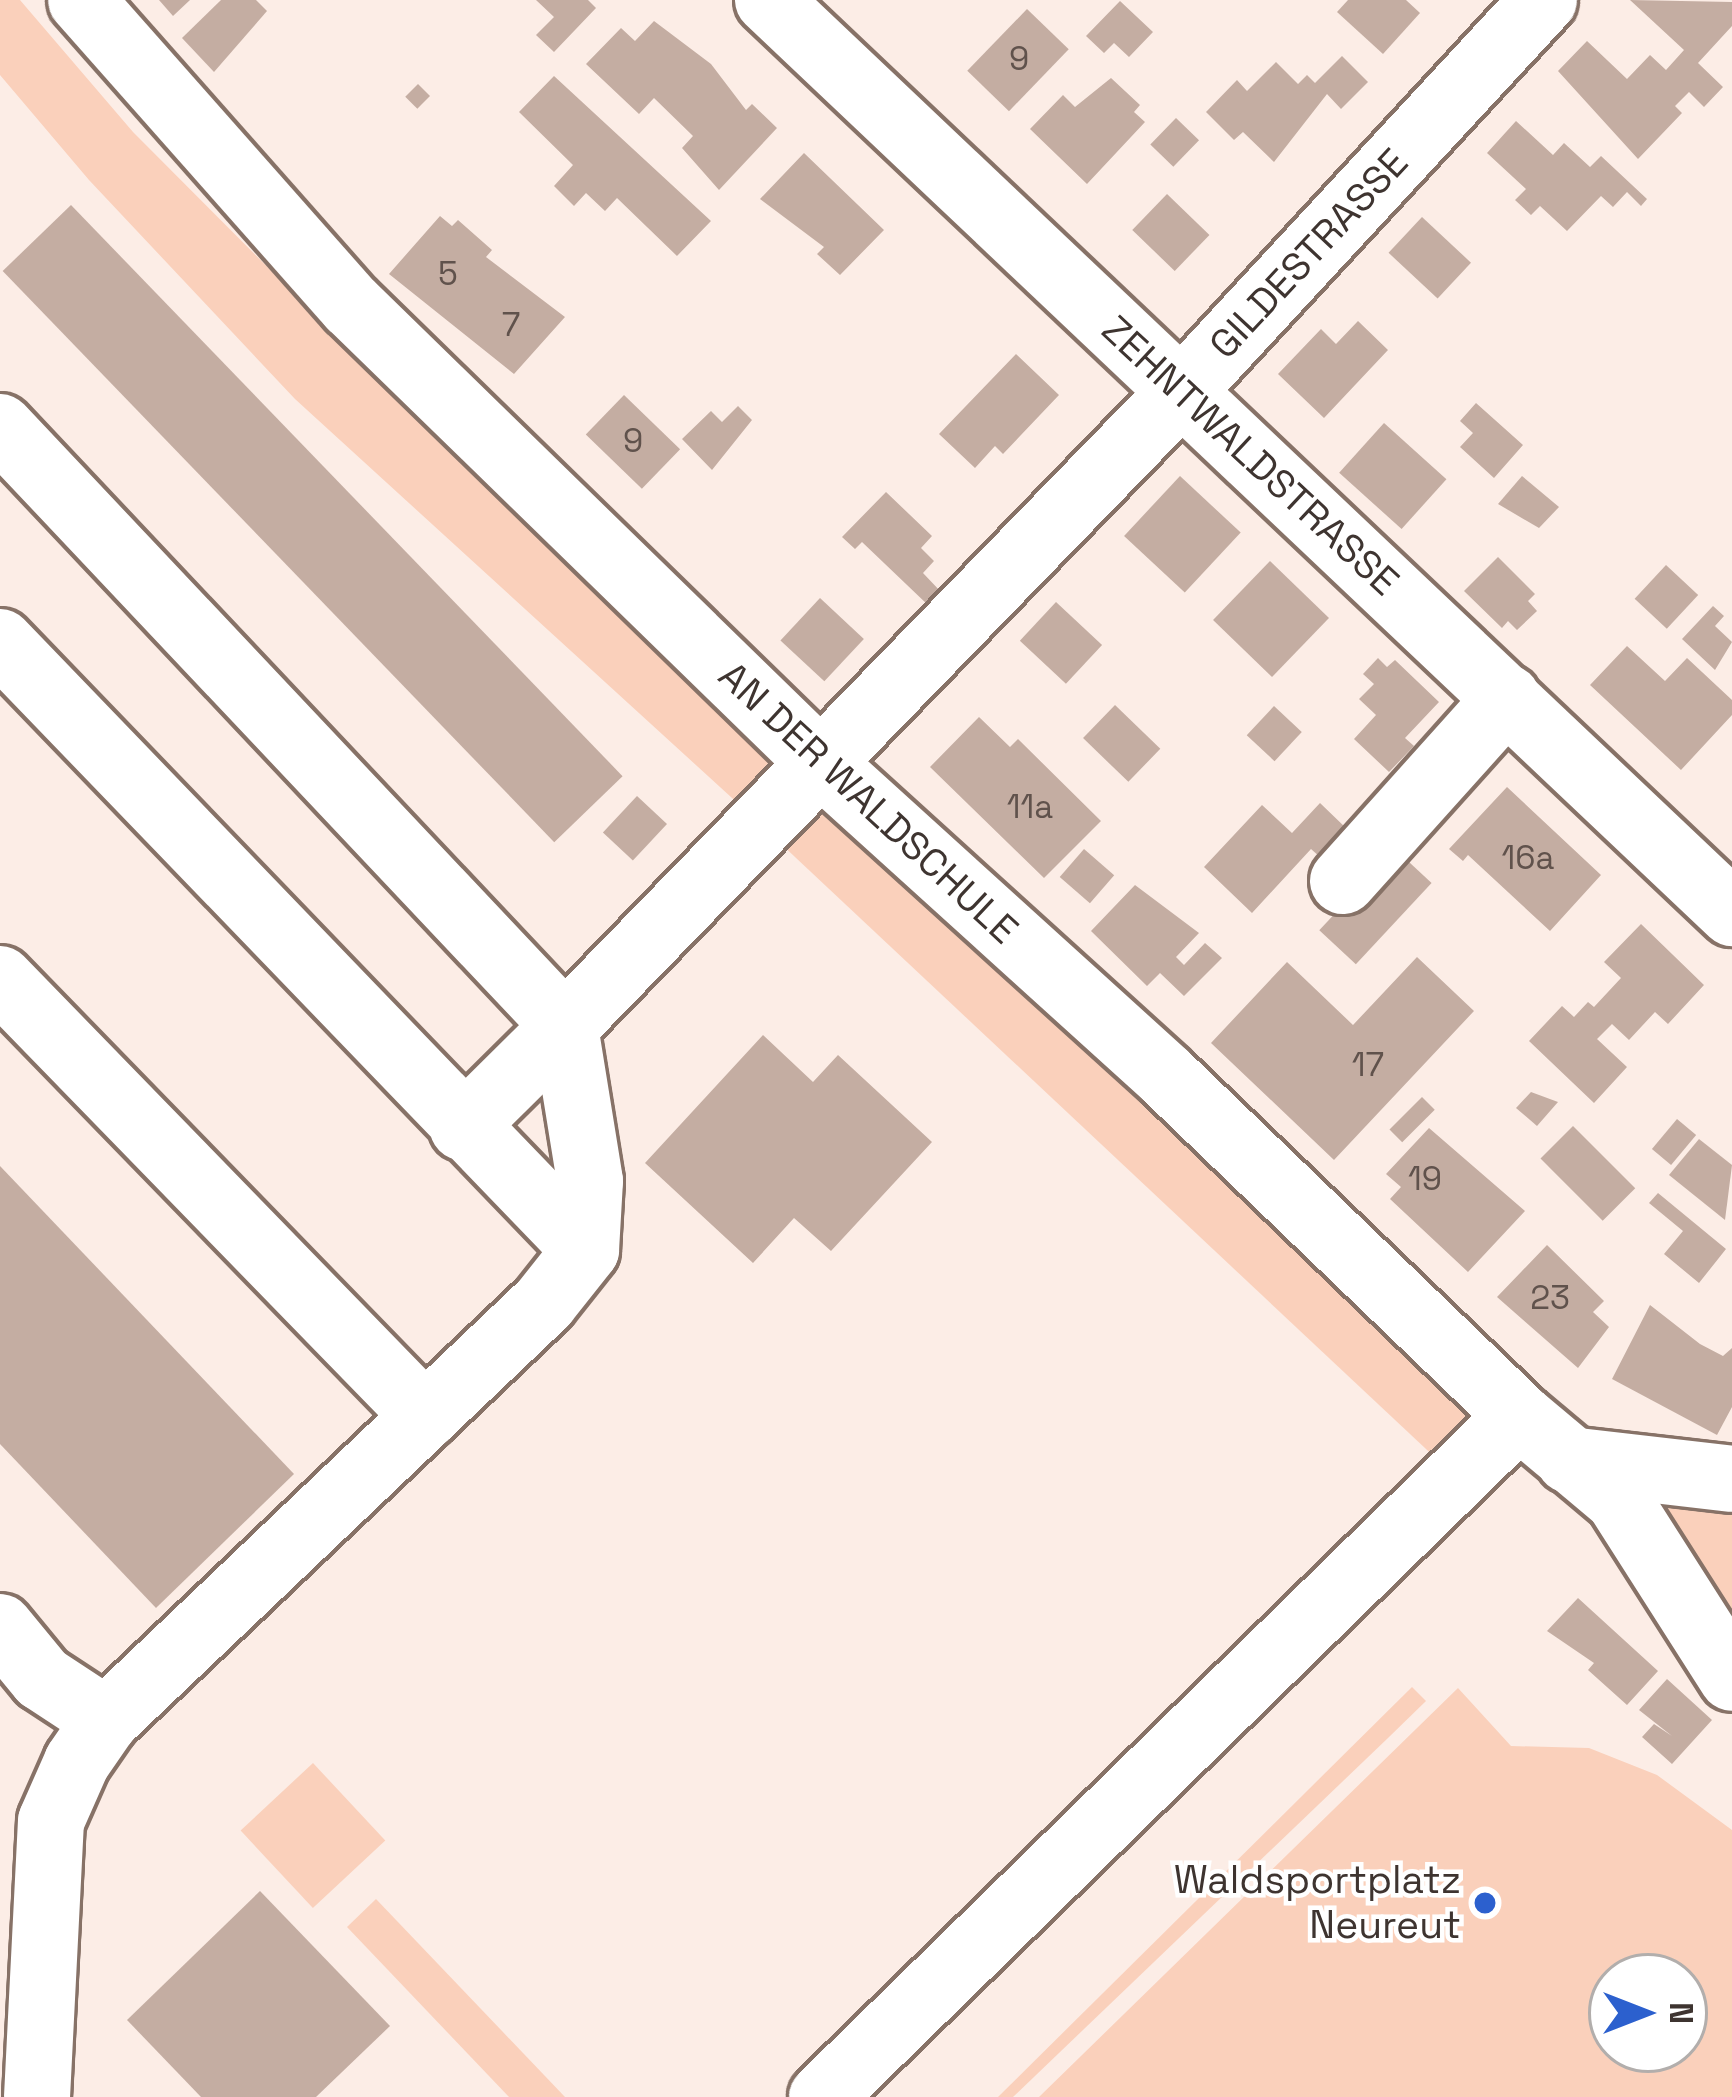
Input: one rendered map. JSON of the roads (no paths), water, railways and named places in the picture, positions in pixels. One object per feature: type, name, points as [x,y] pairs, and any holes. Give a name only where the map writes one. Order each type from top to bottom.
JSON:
[{"type":"street","name":"AN DER WALDSCHULE","points":[[81,0],[351,304],[822,764],[1166,1076],[1520,1416],[1618,1499],[1732,1678]]},
{"type":"street","name":"ZEHNTWALDSTRASSE","points":[[768,0],[1732,913]]},
{"type":"street","name":"GILDESTRASSE","points":[[464,1127],[1182,391],[1544,0]]},
{"type":"street","points":[[0,427],[565,1027],[590,1181],[586,1250],[544,1304],[106,1720],[51,1821],[37,2097]]},
{"type":"street","points":[[0,642],[586,1250]]},
{"type":"street","points":[[1343,881],[1507,698]]},
{"type":"street","points":[[0,979],[425,1416]]},
{"type":"street","points":[[821,2097],[1520,1416]]},
{"type":"street","points":[[1569,1460],[1732,1479]]},
{"type":"street","points":[[0,1627],[42,1678],[106,1720]]},
{"type":"place","name":"Waldsportplatz Neureut","points":[[1485,1903]]}]
